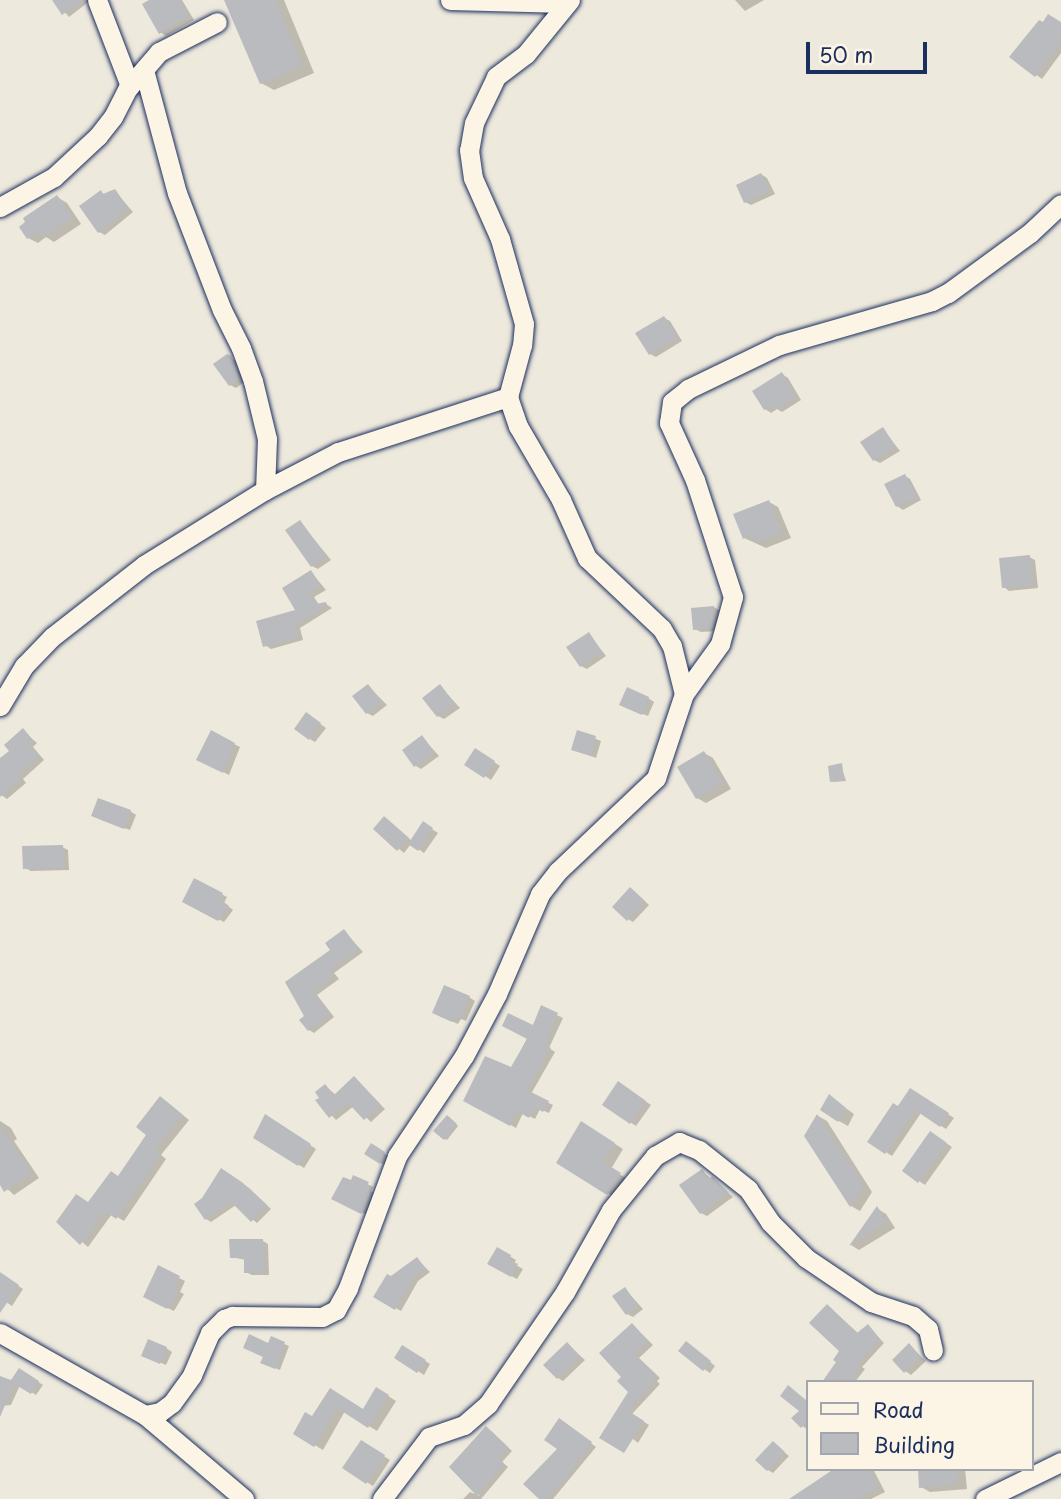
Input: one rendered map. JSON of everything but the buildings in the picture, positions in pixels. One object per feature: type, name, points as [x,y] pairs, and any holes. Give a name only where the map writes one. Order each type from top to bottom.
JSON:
[{"type":"street","points":[[97,0],[130,86]]},
{"type":"street","points":[[450,0],[568,1]]},
{"type":"street","points":[[568,1],[526,54],[496,77],[474,124],[469,150],[473,178],[500,239],[524,324],[522,345],[508,397],[518,426],[561,500],[587,558],[662,629],[672,646],[684,694]]},
{"type":"street","points":[[0,207],[54,177],[98,136],[130,86],[159,52],[217,22]]},
{"type":"street","points":[[144,70],[177,193],[253,380],[267,439],[265,490]]},
{"type":"street","points":[[145,1415],[160,1412],[172,1403],[191,1375],[210,1333],[224,1319],[232,1316],[322,1317],[336,1310],[348,1288],[397,1156],[464,1056],[496,994],[540,894],[558,871],[656,778],[684,694],[720,644],[733,597],[695,480],[669,423],[672,402],[688,389],[779,345],[932,301],[948,293],[1030,233],[1061,204]]},
{"type":"street","points":[[0,706],[20,672],[52,637],[144,565],[265,490],[338,452],[508,397]]},
{"type":"street","points":[[382,1499],[429,1437],[473,1419],[488,1404],[565,1292],[611,1210],[655,1156],[679,1142],[699,1150],[748,1189],[770,1222],[806,1258],[871,1302],[913,1315],[928,1329],[933,1350]]},
{"type":"street","points":[[0,1333],[145,1415],[244,1499]]},
{"type":"street","points":[[985,1499],[1061,1462]]}]
